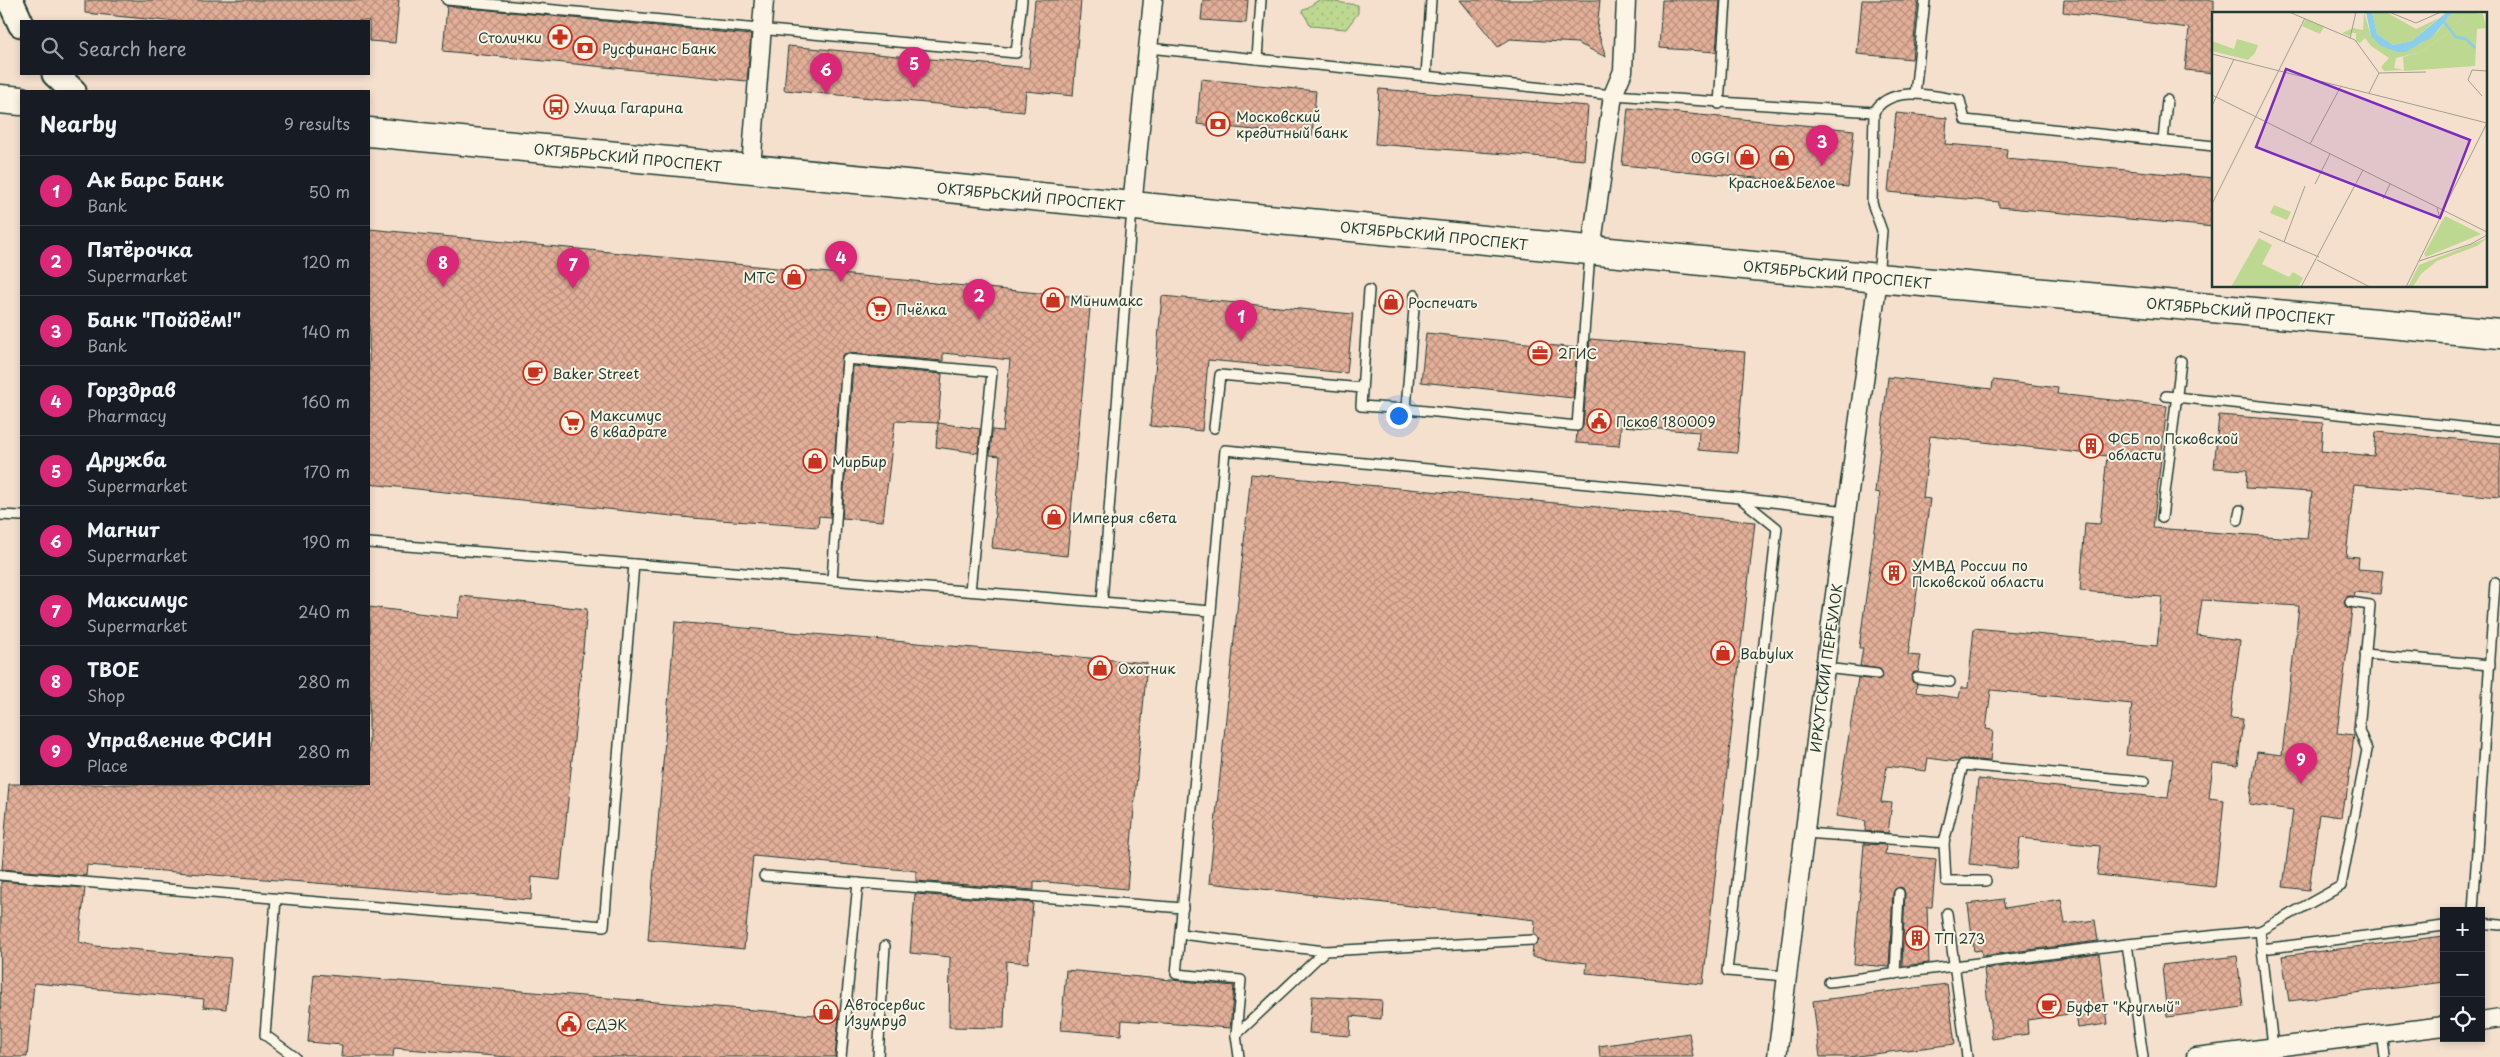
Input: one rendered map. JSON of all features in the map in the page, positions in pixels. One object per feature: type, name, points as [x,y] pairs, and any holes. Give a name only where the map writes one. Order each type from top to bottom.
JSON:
[{"type":"main road","points":[[0,10],[5,0]]},
{"type":"main road","points":[[10,0],[20,22]]},
{"type":"main road","points":[[56,75],[72,90]]},
{"type":"main road","points":[[0,99],[20,102]]},
{"type":"main road","name":"ОКТЯБРЬСКИЙ ПРОСПЕКТ","points":[[370,132],[1878,278],[2500,334]]},
{"type":"street","points":[[751,168],[764,0]]},
{"type":"street","points":[[1132,206],[1153,0]]},
{"type":"street","points":[[1591,250],[1613,95],[1622,71],[1626,0]]},
{"type":"street","name":"ИРКУТСКИЙ ПЕРЕУЛОК","points":[[1777,1057],[1825,668],[1878,278]]},
{"type":"street","points":[[2485,1020],[2500,1018]]},
{"type":"street","points":[[2196,1057],[2440,1026]]},
{"type":"lane","points":[[447,0],[1016,53],[1022,0]]},
{"type":"lane","points":[[1257,59],[1261,0]]},
{"type":"lane","points":[[1426,76],[1430,0]]},
{"type":"lane","points":[[1720,104],[1726,0]]},
{"type":"lane","points":[[1915,94],[1925,0]]},
{"type":"lane","points":[[1148,48],[1613,95],[1720,104],[1874,112]]},
{"type":"lane","points":[[1878,278],[1882,232],[1872,203],[1874,112],[1889,97],[1915,94],[1960,100],[1965,120],[2212,146]]},
{"type":"lane","points":[[2163,140],[2167,100]]},
{"type":"lane","points":[[1102,602],[1132,206]]},
{"type":"lane","points":[[1369,290],[1361,406],[1577,426],[1591,250]]},
{"type":"lane","points":[[1406,409],[1415,295]]},
{"type":"lane","points":[[832,580],[846,359],[992,372],[970,591]]},
{"type":"lane","points":[[2162,518],[2181,361]]},
{"type":"lane","points":[[1214,428],[1220,375],[1362,388]]},
{"type":"lane","points":[[2166,396],[2500,431]]},
{"type":"lane","points":[[1238,1057],[1236,1035],[1241,980],[1176,974],[1225,450],[1739,498],[1846,511]]},
{"type":"lane","points":[[1739,498],[1776,528],[1727,971],[1786,976]]},
{"type":"lane","points":[[2238,520],[2240,510]]},
{"type":"lane","points":[[0,515],[20,516]]},
{"type":"lane","points":[[370,543],[1211,611]]},
{"type":"lane","points":[[0,875],[604,926],[634,564]]},
{"type":"lane","points":[[2473,907],[2496,583]]},
{"type":"lane","points":[[1829,982],[2127,944],[2260,931],[2341,886],[2367,750],[2359,730],[2370,605],[2350,602]]},
{"type":"lane","points":[[2366,654],[2490,666]]},
{"type":"lane","points":[[1825,668],[1877,674]]},
{"type":"lane","points":[[1918,678],[1950,682]]},
{"type":"lane","points":[[1986,881],[1946,881],[1944,842],[1963,765],[2145,781]]},
{"type":"lane","points":[[1805,833],[1944,842]]},
{"type":"lane","points":[[764,876],[1183,908]]},
{"type":"lane","points":[[841,1057],[858,883]]},
{"type":"lane","points":[[1895,974],[1899,893]]},
{"type":"lane","points":[[276,899],[265,1035],[295,1057]]},
{"type":"lane","points":[[1947,913],[1956,966],[1966,1057]]},
{"type":"lane","points":[[2485,924],[2500,925]]},
{"type":"lane","points":[[2262,949],[2440,927]]},
{"type":"lane","points":[[2260,931],[2274,1047]]},
{"type":"lane","points":[[1180,934],[1325,951],[1533,940]]},
{"type":"lane","points":[[2127,944],[2144,1057]]},
{"type":"lane","points":[[878,1057],[885,946]]},
{"type":"lane","points":[[1236,1035],[1325,951]]},
{"type":"lane","points":[[2382,1033],[2385,1057]]},
{"type":"green space","points":[[1319,0],[1358,5],[1358,13],[1346,29],[1311,26],[1302,11]]},
{"type":"building","points":[[85,0],[399,0],[395,43],[370,41],[370,20],[157,20],[85,13]]},
{"type":"building","points":[[1035,0],[1081,0],[1073,96],[1026,91],[1024,112],[784,90],[788,46],[1029,68]]},
{"type":"building","points":[[1203,0],[1248,0],[1246,23],[1201,20]]},
{"type":"building","points":[[1460,0],[1600,0],[1597,29],[1606,57],[1577,43],[1510,39],[1498,47]]},
{"type":"building","points":[[1662,0],[1720,0],[1716,52],[1659,48]]},
{"type":"building","points":[[1862,0],[1918,0],[1912,59],[1857,54]]},
{"type":"building","points":[[2064,0],[2214,0],[2214,12],[2212,12],[2212,73],[2185,70],[2189,28],[2063,12]]},
{"type":"building","points":[[447,6],[751,35],[747,81],[443,51]]},
{"type":"building","points":[[1201,79],[1316,91],[1312,136],[1197,124]]},
{"type":"building","points":[[1379,89],[1588,106],[1584,160],[1375,144]]},
{"type":"building","points":[[1628,108],[1854,130],[1848,187],[1622,165]]},
{"type":"building","points":[[1896,113],[1947,118],[1945,144],[2007,149],[2006,159],[2212,178],[2212,227],[1999,207],[1999,202],[1888,192]]},
{"type":"building","points":[[370,229],[1091,298],[1067,556],[992,548],[1000,456],[990,455],[992,430],[1003,431],[1010,360],[943,353],[943,361],[848,353],[842,355],[830,517],[819,516],[818,527],[692,518],[370,484]]},
{"type":"building","points":[[1162,296],[1353,314],[1347,373],[1208,360],[1202,431],[1150,426]]},
{"type":"building","points":[[1426,333],[1577,348],[1573,398],[1421,382]]},
{"type":"building","points":[[1590,339],[1745,352],[1737,453],[1698,450],[1699,432],[1621,426],[1619,446],[1576,443],[1577,432],[1583,426]]},
{"type":"building","points":[[853,366],[942,374],[938,423],[895,421],[883,521],[842,518]]},
{"type":"building","points":[[1888,377],[1992,389],[1993,380],[2058,388],[2057,394],[2167,406],[2153,528],[2307,539],[2312,492],[2246,488],[2247,470],[2214,468],[2219,415],[2323,423],[2321,451],[2374,456],[2376,432],[2500,443],[2500,497],[2354,484],[2346,556],[2359,557],[2358,569],[2383,571],[2380,594],[2354,592],[2353,596],[2347,596],[2344,601],[2346,607],[2352,609],[2337,733],[2354,735],[2346,800],[2344,799],[2341,817],[2319,814],[2309,890],[2283,887],[2293,810],[2249,804],[2257,752],[2282,755],[2299,606],[2202,600],[2197,635],[2240,641],[2230,718],[2243,719],[2238,766],[2213,763],[2209,798],[2224,800],[2215,887],[2097,875],[2100,846],[2020,838],[2017,869],[1969,864],[1978,779],[2168,798],[2173,759],[2126,755],[2132,704],[1991,690],[1986,729],[1993,730],[1990,761],[1963,759],[1957,762],[1928,758],[1926,771],[1887,766],[1881,802],[1892,803],[1888,833],[1865,831],[1866,821],[1836,816],[1858,678],[1877,680],[1883,675],[1880,669],[1860,666],[1863,648],[1859,648],[1880,493],[1875,492]],"holes":[[[1930,436],[2107,456],[2100,524],[2085,523],[2080,591],[2162,597],[2157,646],[1974,628],[1968,688],[1961,688],[1959,698],[1916,692],[1917,684],[1912,681],[1911,677],[1914,672],[1918,672],[1921,656],[1908,655],[1930,499],[1923,498]]]},
{"type":"building","points":[[938,423],[980,429],[978,453],[936,447]]},
{"type":"building","points":[[1251,474],[1755,522],[1703,984],[1586,973],[1587,963],[1532,957],[1533,946],[1539,940],[1534,934],[1535,920],[1209,883]]},
{"type":"building","points":[[461,596],[587,609],[560,880],[532,877],[531,900],[87,865],[86,876],[2,869],[9,784],[370,785],[370,607],[458,618]]},
{"type":"building","points":[[675,622],[1147,663],[1127,889],[1034,881],[1034,890],[916,881],[916,871],[753,856],[744,949],[648,940]]},
{"type":"building","points":[[1864,844],[1886,845],[1885,854],[1936,859],[1932,907],[1927,907],[1929,963],[1902,966],[1905,893],[1903,888],[1899,887],[1893,893],[1889,967],[1854,964]]},
{"type":"building","points":[[1,881],[85,888],[79,942],[96,946],[231,958],[226,1009],[203,1007],[204,999],[34,983],[27,1057],[0,1057]]},
{"type":"building","points":[[915,894],[1033,903],[1028,963],[1006,961],[1004,1028],[949,1027],[950,957],[910,953]]},
{"type":"building","points":[[2003,899],[2005,908],[2061,899],[2065,924],[2095,920],[2098,941],[1982,956],[1981,950],[1974,951],[1968,904]]},
{"type":"building","points":[[2440,936],[2440,982],[2289,1001],[2282,956]]},
{"type":"building","points":[[2099,954],[2108,1024],[2078,1028],[2076,1013],[2027,1020],[2028,1034],[1992,1039],[1984,969]]},
{"type":"building","points":[[2237,956],[2243,1007],[2167,1017],[2162,965]]},
{"type":"building","points":[[1066,970],[1234,986],[1230,1028],[1122,1020],[1121,1035],[1061,1030]]},
{"type":"building","points":[[314,974],[839,1017],[835,1057],[508,1057],[394,1048],[393,1057],[341,1057],[342,1045],[308,1042]]},
{"type":"building","points":[[1947,984],[1955,1044],[1849,1057],[1820,1057],[1813,1001]]},
{"type":"building","points":[[1312,996],[1382,1000],[1381,1019],[1351,1016],[1350,1036],[1309,1033]]},
{"type":"building","points":[[1689,1033],[1693,1057],[1600,1057],[1599,1046]]},
{"type":"place","name":"Столички","points":[[560,37]]},
{"type":"place","name":"Русфинанс Банк","points":[[585,48]]},
{"type":"place","name":"Дружба","points":[[914,88]]},
{"type":"place","name":"Магнит","points":[[826,94]]},
{"type":"place","name":"Улица Гагарина","points":[[556,107]]},
{"type":"place","name":"Московский кредитный банк","points":[[1218,124]]},
{"type":"place","name":"OGGI","points":[[1747,157]]},
{"type":"place","name":"Красное&Белое","points":[[1782,158]]},
{"type":"place","name":"Банк \"Пойдём!\"","points":[[1822,166]]},
{"type":"place","name":"МТС","points":[[794,277]]},
{"type":"place","name":"Горздрав","points":[[841,282]]},
{"type":"place","name":"ТВОЕ","points":[[443,287]]},
{"type":"place","name":"Максимус","points":[[573,289]]},
{"type":"place","name":"Минимакс","points":[[1053,300]]},
{"type":"place","name":"Роспечать","points":[[1391,302]]},
{"type":"place","name":"Пчёлка","points":[[879,309]]},
{"type":"place","name":"Пятёрочка","points":[[979,320]]},
{"type":"place","name":"Ак Барс Банк","points":[[1241,341]]},
{"type":"place","name":"2ГИС","points":[[1540,353]]},
{"type":"place","name":"Baker Street","points":[[535,373]]},
{"type":"place","name":"Псков 180009","points":[[1599,421]]},
{"type":"place","name":"Максимус в квадрате","points":[[572,423]]},
{"type":"place","name":"ФСБ по Псковской области","points":[[2091,446]]},
{"type":"place","name":"МирБир","points":[[815,461]]},
{"type":"place","name":"Империя света","points":[[1054,517]]},
{"type":"place","name":"УМВД России по Псковской области","points":[[1894,573]]},
{"type":"place","name":"Babylux","points":[[1723,653]]},
{"type":"place","name":"Охотник","points":[[1100,668]]},
{"type":"place","name":"Управление ФСИН","points":[[2301,784]]},
{"type":"place","name":"ТП 273","points":[[1917,938]]},
{"type":"place","name":"Буфет \"Круглый\"","points":[[2049,1006]]},
{"type":"place","name":"Автосервис Изумруд","points":[[826,1012]]},
{"type":"place","name":"СДЭК","points":[[569,1024]]}]
